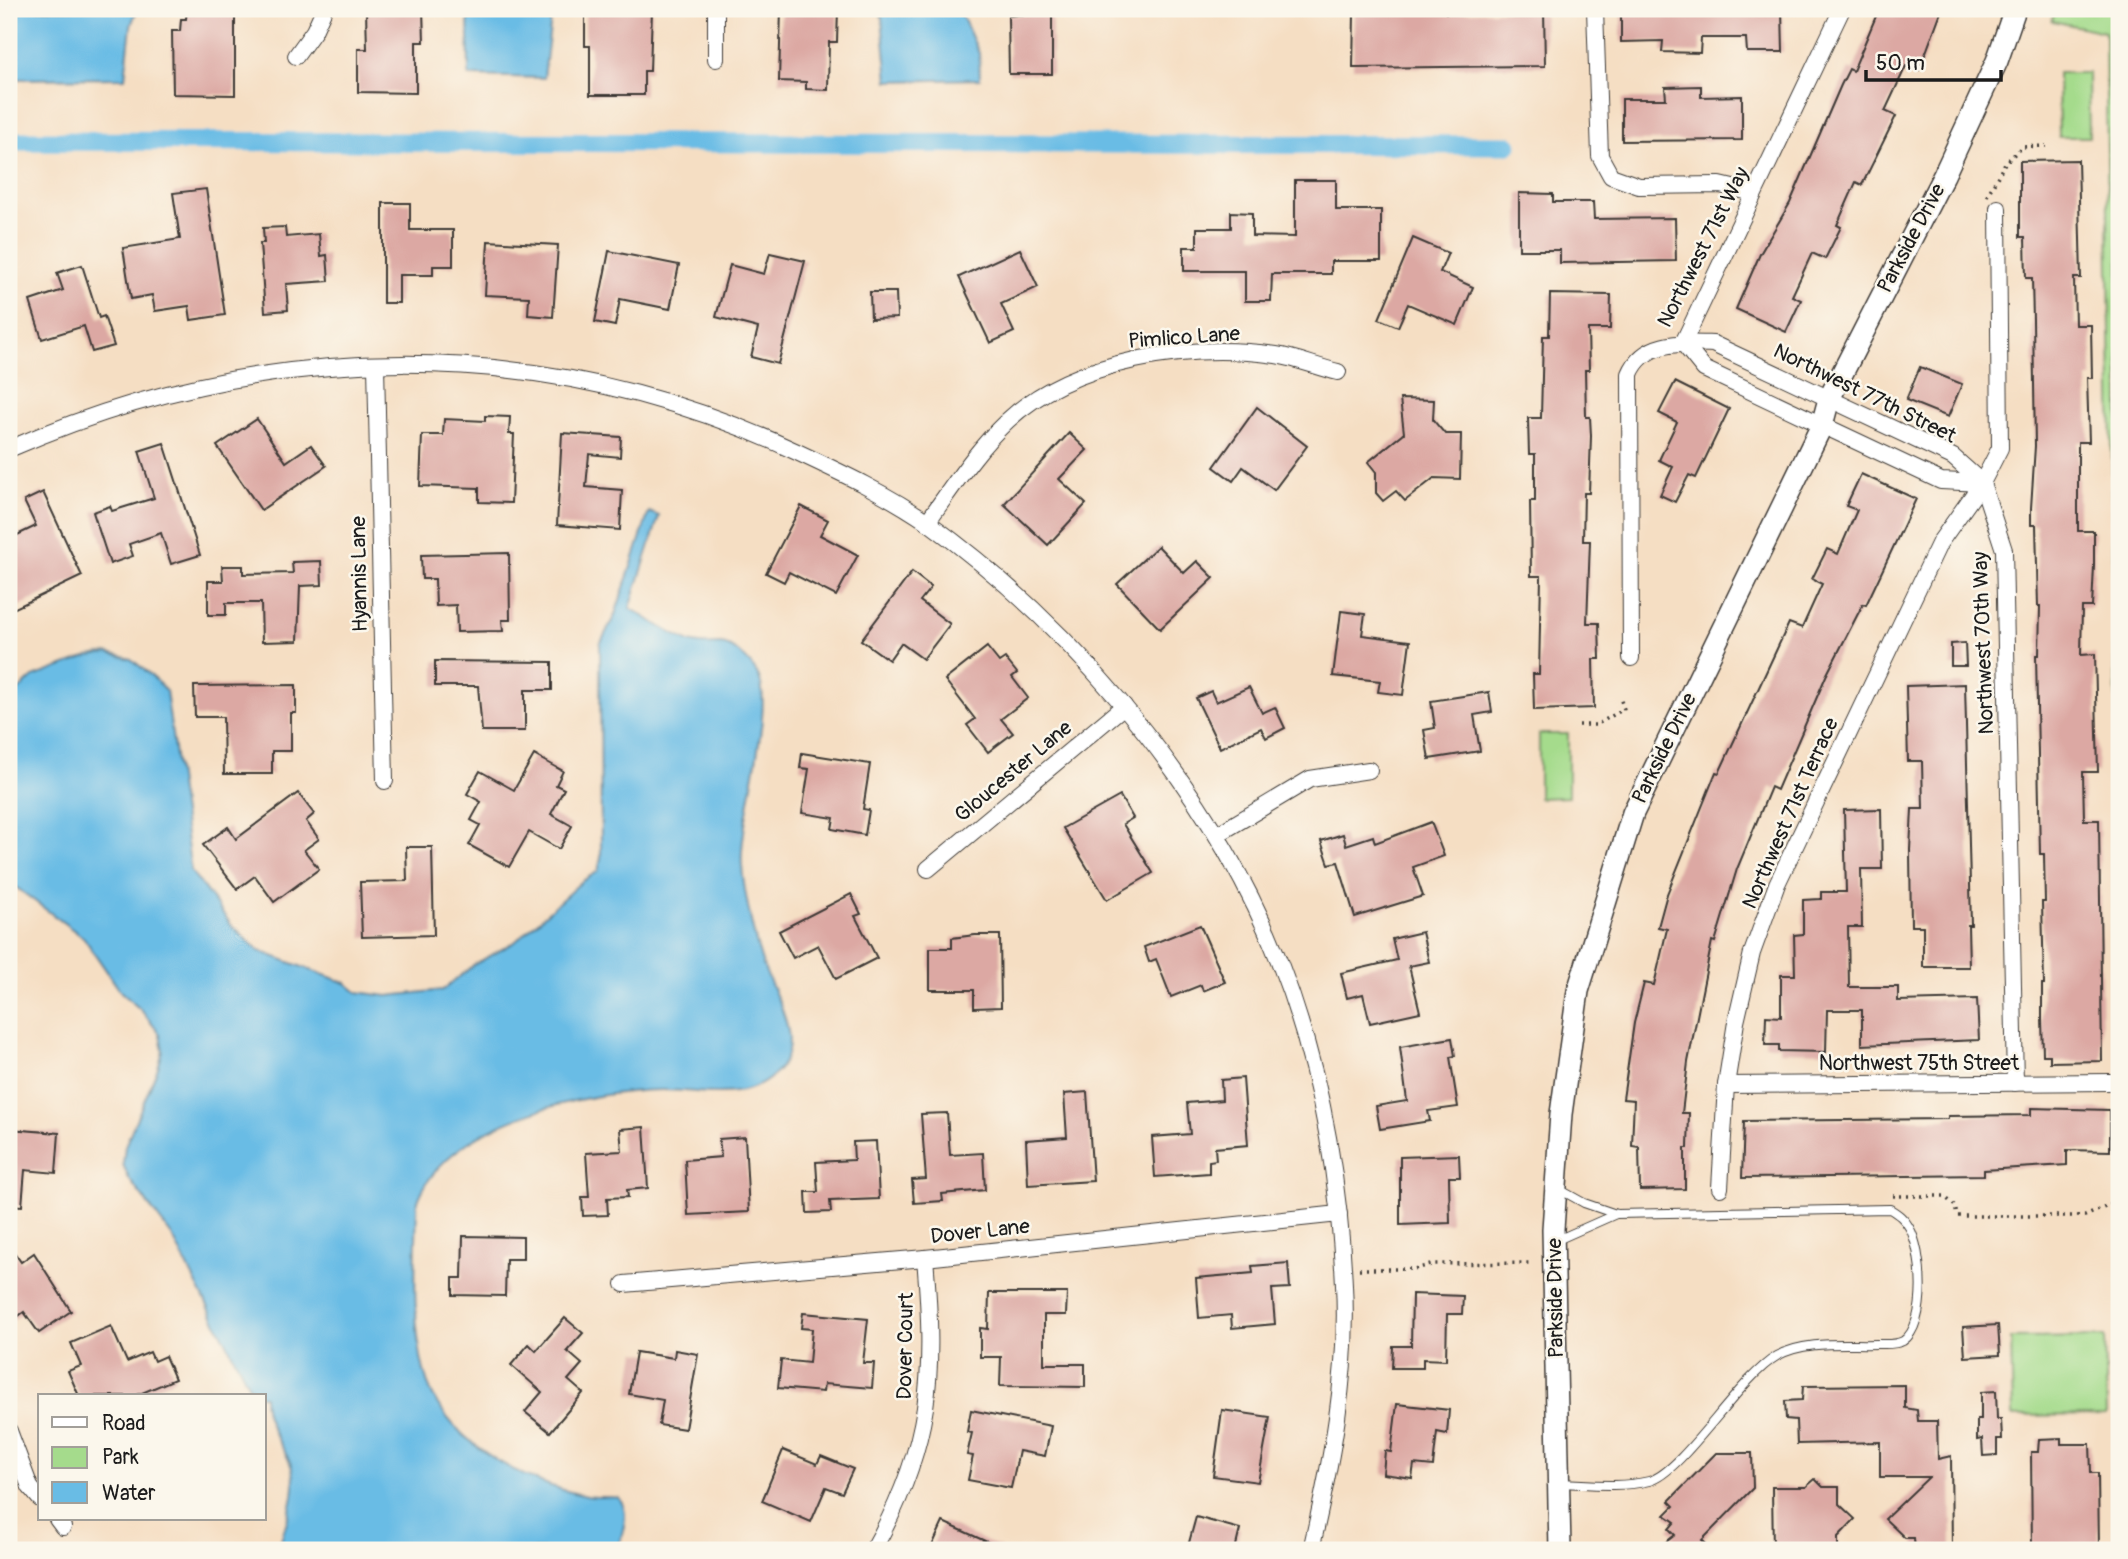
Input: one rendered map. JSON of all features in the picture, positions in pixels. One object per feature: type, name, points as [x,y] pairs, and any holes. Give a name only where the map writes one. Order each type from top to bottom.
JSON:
[{"type":"street","points":[[296,56],[314,31],[324,9]]},
{"type":"street","points":[[716,9],[716,59]]},
{"type":"street","points":[[1595,9],[1600,156],[1611,176],[1639,186],[1720,184],[1754,193]]},
{"type":"street","name":"Northwest 71st Way","points":[[1631,658],[1630,374],[1636,360],[1650,349],[1683,343],[1842,9]]},
{"type":"street","name":"Parkside Drive","points":[[1560,1550],[1555,1188],[1561,1114],[1578,991],[1633,813],[1822,425],[1829,399],[1944,175],[1997,61],[2015,9]]},
{"type":"street","points":[[1683,343],[1704,369],[1941,481],[1982,483],[2000,448],[1998,214]]},
{"type":"street","name":"Northwest 77th Street","points":[[1683,343],[1713,344],[1731,352],[1953,457],[1982,483]]},
{"type":"street","name":"Pimlico Lane","points":[[927,522],[1007,420],[1044,395],[1088,372],[1130,360],[1227,352],[1277,355],[1338,372]]},
{"type":"street","points":[[1720,376],[1731,352]]},
{"type":"street","name":"Hyannis Lane","points":[[376,365],[384,781]]},
{"type":"street","points":[[9,449],[76,420],[230,378],[305,367],[445,365],[517,371],[601,384],[762,436],[845,474],[927,522],[1070,642],[1169,760],[1218,834],[1278,959],[1306,1039],[1326,1127],[1339,1214],[1343,1269],[1342,1380],[1331,1464],[1311,1550]]},
{"type":"street","points":[[1916,469],[1928,446]]},
{"type":"street","name":"Northwest 70th Way","points":[[1982,483],[2004,550],[2015,1083]]},
{"type":"street","name":"Northwest 71st Terrace","points":[[1720,1188],[1726,1086],[1752,953],[1777,884],[1940,542],[1982,483]]},
{"type":"street","name":"Gloucester Lane","points":[[928,869],[1124,706]]},
{"type":"street","points":[[1218,834],[1310,779],[1369,770]]},
{"type":"street","name":"Northwest 75th Street","points":[[1726,1086],[2111,1083]]},
{"type":"street","name":"Dover Lane","points":[[624,1284],[925,1258],[1339,1214]]},
{"type":"street","name":"Dover Court","points":[[873,1550],[894,1514],[918,1448],[930,1391],[931,1333],[925,1258]]},
{"type":"street","points":[[9,1430],[30,1487],[38,1497]]},
{"type":"lane","points":[[1555,1188],[1584,1203],[1616,1214],[1889,1209],[1901,1216],[1910,1228],[1920,1255],[1919,1312],[1914,1332],[1900,1343],[1798,1348],[1777,1356],[1757,1372],[1662,1476],[1628,1484],[1559,1483]]},
{"type":"lane","points":[[1554,1242],[1616,1214]]},
{"type":"path","points":[[1998,214],[1984,212],[1984,201],[2005,163],[2022,147],[2046,146]]},
{"type":"path","points":[[1579,725],[1595,725],[1624,709],[1620,698]]},
{"type":"path","points":[[1890,1196],[1944,1196],[1955,1206],[1957,1216],[2085,1216],[2119,1201]]},
{"type":"path","points":[[1343,1269],[1529,1263]]},
{"type":"green space","points":[[2055,9],[2119,9],[2119,877],[2105,32],[2052,21]]},
{"type":"green space","points":[[2058,73],[2088,73],[2089,137],[2059,137]]},
{"type":"green space","points":[[1539,734],[1568,734],[1568,797],[1539,798]]},
{"type":"green space","points":[[2105,1337],[2107,1415],[2013,1416],[2011,1338]]},
{"type":"water","points":[[21,9],[137,9],[131,26],[125,78],[10,79],[13,29]]},
{"type":"water","points":[[468,9],[552,9],[544,78],[469,76]]},
{"type":"water","points":[[881,9],[959,9],[979,53],[980,79],[888,81]]},
{"type":"water","points":[[649,512],[659,516],[630,608],[690,642],[726,645],[742,655],[757,673],[762,688],[763,710],[745,822],[742,866],[758,949],[786,1020],[788,1052],[782,1066],[769,1079],[745,1090],[718,1093],[662,1090],[595,1097],[557,1105],[486,1132],[455,1152],[432,1176],[417,1204],[415,1288],[417,1330],[424,1371],[433,1395],[447,1417],[466,1437],[488,1454],[537,1481],[591,1497],[619,1498],[625,1516],[618,1550],[278,1550],[291,1506],[294,1479],[288,1459],[268,1420],[266,1394],[253,1394],[172,1236],[129,1179],[123,1164],[125,1146],[163,1051],[160,1034],[141,1010],[121,992],[84,938],[9,882],[9,699],[33,677],[90,656],[108,653],[131,659],[166,691],[191,871],[233,927],[259,951],[346,983],[357,992],[388,996],[443,990],[475,964],[515,942],[581,882],[598,871],[601,858],[600,644],[615,615]]},
{"type":"building","points":[[187,9],[235,9],[235,95],[173,94],[172,31],[180,31],[181,19],[186,19]]},
{"type":"building","points":[[366,9],[423,9],[424,42],[416,42],[416,93],[358,92],[358,49],[367,49]]},
{"type":"building","points":[[585,9],[652,9],[650,71],[644,71],[644,95],[590,95],[590,46],[585,46]]},
{"type":"building","points":[[781,9],[838,9],[837,42],[829,42],[828,90],[806,89],[806,82],[779,81]]},
{"type":"building","points":[[1358,9],[1446,9],[1446,13],[1544,9],[1545,66],[1353,68],[1354,13],[1358,13]]},
{"type":"building","points":[[1621,9],[1782,9],[1783,52],[1747,52],[1746,38],[1701,38],[1700,53],[1662,52],[1663,41],[1621,42]]},
{"type":"building","points":[[1879,9],[1942,9],[1919,71],[1906,66],[1885,111],[1896,116],[1862,185],[1856,182],[1837,225],[1841,227],[1825,259],[1812,253],[1792,296],[1801,300],[1786,332],[1736,309],[1760,254],[1790,203],[1841,85],[1849,69],[1853,71]]},
{"type":"building","points":[[1052,14],[1052,74],[1009,74],[1008,16]]},
{"type":"building","points":[[1701,86],[1701,97],[1742,96],[1742,140],[1622,141],[1622,99],[1666,99],[1665,87]]},
{"type":"building","points":[[2078,160],[2081,278],[2074,278],[2075,325],[2091,325],[2092,378],[2087,378],[2089,442],[2078,442],[2078,531],[2094,531],[2092,607],[2082,607],[2081,655],[2095,654],[2098,772],[2083,772],[2084,820],[2099,820],[2102,1061],[2050,1062],[2050,1055],[2043,1055],[2042,1019],[2042,902],[2045,902],[2044,854],[2040,854],[2036,655],[2039,655],[2040,606],[2036,525],[2031,525],[2035,446],[2032,278],[2026,278],[2025,237],[2020,237],[2020,161]]},
{"type":"building","points":[[1295,180],[1336,180],[1336,210],[1381,210],[1381,261],[1331,261],[1331,274],[1272,274],[1271,301],[1245,301],[1245,271],[1184,271],[1184,247],[1197,247],[1197,228],[1231,228],[1231,212],[1252,213],[1252,236],[1295,237]]},
{"type":"building","points":[[206,189],[225,315],[191,320],[189,306],[155,311],[152,295],[131,299],[123,248],[180,239],[173,193]]},
{"type":"building","points":[[1519,193],[1553,194],[1553,202],[1593,202],[1594,219],[1675,218],[1676,261],[1560,263],[1560,250],[1519,250]]},
{"type":"building","points":[[383,203],[410,203],[410,230],[453,230],[453,266],[433,266],[433,275],[399,275],[399,303],[383,303]]},
{"type":"building","points":[[285,227],[286,237],[319,234],[321,256],[327,255],[329,281],[286,284],[288,310],[265,312],[260,243],[264,243],[263,228]]},
{"type":"building","points":[[1413,238],[1448,253],[1440,272],[1473,287],[1457,325],[1408,304],[1398,327],[1379,319]]},
{"type":"building","points":[[488,241],[558,245],[553,317],[528,315],[529,297],[485,295]]},
{"type":"building","points":[[1020,249],[1038,287],[1001,304],[1014,332],[990,343],[959,277]]},
{"type":"building","points":[[609,251],[679,265],[670,309],[620,299],[615,326],[595,322]]},
{"type":"building","points":[[770,253],[805,261],[778,364],[751,357],[758,328],[716,317],[730,265],[764,274]]},
{"type":"building","points":[[82,265],[99,318],[104,316],[114,346],[92,352],[84,326],[42,339],[30,301],[63,290],[57,273]]},
{"type":"building","points":[[870,292],[896,292],[897,318],[871,319]]},
{"type":"building","points":[[1550,294],[1611,295],[1610,329],[1588,329],[1589,370],[1585,370],[1586,417],[1590,417],[1591,436],[1589,493],[1584,493],[1583,541],[1590,541],[1587,623],[1599,623],[1600,659],[1593,659],[1594,708],[1534,710],[1533,674],[1539,674],[1541,576],[1531,576],[1530,501],[1535,501],[1535,454],[1529,454],[1528,418],[1541,418],[1543,336],[1549,336]]},
{"type":"building","points":[[1920,367],[1962,384],[1948,417],[1906,400]]},
{"type":"building","points":[[1675,382],[1729,409],[1696,478],[1689,475],[1675,502],[1660,495],[1673,467],[1659,460],[1677,422],[1659,413]]},
{"type":"building","points":[[1400,399],[1434,400],[1433,420],[1445,434],[1461,434],[1460,479],[1434,478],[1405,501],[1396,491],[1383,501],[1376,493],[1376,472],[1368,462],[1404,433]]},
{"type":"building","points":[[1257,407],[1307,446],[1274,490],[1243,467],[1233,481],[1214,467]]},
{"type":"building","points":[[485,416],[510,417],[509,434],[514,434],[511,503],[479,502],[479,488],[420,486],[422,435],[443,435],[444,419],[485,421]]},
{"type":"building","points":[[257,419],[286,462],[311,445],[326,466],[261,510],[217,446]]},
{"type":"building","points":[[562,433],[621,437],[620,457],[589,454],[586,487],[622,490],[620,530],[557,525]]},
{"type":"building","points":[[1069,433],[1087,450],[1059,479],[1086,504],[1048,545],[1004,504]]},
{"type":"building","points":[[164,443],[200,555],[171,564],[161,533],[129,544],[133,556],[110,564],[93,512],[110,506],[112,511],[154,498],[139,451]]},
{"type":"building","points":[[1861,474],[1916,499],[1866,605],[1863,604],[1826,676],[1777,790],[1771,787],[1737,869],[1715,942],[1712,941],[1688,1062],[1682,1113],[1689,1113],[1688,1148],[1685,1148],[1685,1189],[1640,1190],[1639,1147],[1632,1146],[1634,1100],[1623,1099],[1634,1023],[1644,983],[1654,985],[1667,929],[1658,927],[1667,894],[1716,772],[1719,773],[1789,623],[1802,628],[1822,584],[1812,579],[1827,549],[1838,554],[1857,510],[1846,506]]},
{"type":"building","points":[[43,492],[82,576],[9,611],[9,539],[36,526],[24,501]]},
{"type":"building","points":[[801,506],[828,520],[820,535],[858,555],[836,596],[789,572],[784,582],[766,573]]},
{"type":"building","points":[[1158,546],[1184,573],[1197,561],[1214,578],[1160,629],[1117,584]]},
{"type":"building","points":[[509,553],[510,620],[502,620],[503,631],[457,632],[456,605],[436,606],[435,579],[422,579],[421,555]]},
{"type":"building","points":[[321,561],[322,585],[300,586],[298,641],[262,642],[261,603],[226,603],[226,615],[208,615],[208,581],[223,581],[222,566],[243,566],[243,574],[293,573],[292,562]]},
{"type":"building","points":[[912,572],[931,587],[920,601],[950,624],[923,659],[901,643],[889,660],[861,640]]},
{"type":"building","points":[[1341,611],[1365,614],[1362,635],[1410,641],[1403,695],[1378,692],[1380,681],[1333,676]]},
{"type":"building","points":[[1965,643],[1966,666],[1951,666],[1951,644]]},
{"type":"building","points":[[987,647],[999,662],[1005,658],[1017,673],[1012,677],[1028,698],[1001,719],[1013,733],[988,752],[967,725],[975,719],[945,680]]},
{"type":"building","points":[[435,661],[552,662],[552,690],[525,690],[525,731],[482,731],[478,686],[435,686]]},
{"type":"building","points":[[1965,684],[1971,925],[1968,925],[1969,967],[1923,967],[1923,926],[1911,926],[1910,850],[1912,809],[1923,809],[1922,761],[1908,761],[1906,686]]},
{"type":"building","points":[[296,685],[296,713],[291,713],[291,751],[272,751],[272,774],[224,774],[223,717],[195,717],[194,686]]},
{"type":"building","points":[[1249,687],[1262,713],[1275,707],[1285,728],[1266,738],[1261,728],[1220,748],[1196,698],[1211,691],[1216,702]]},
{"type":"building","points":[[1489,692],[1492,712],[1474,715],[1480,751],[1429,759],[1424,730],[1435,728],[1431,701]]},
{"type":"building","points":[[802,753],[870,764],[863,809],[869,810],[865,835],[832,829],[834,818],[802,813],[809,769],[800,768]]},
{"type":"building","points":[[534,755],[563,771],[556,785],[564,789],[551,814],[572,826],[559,849],[529,832],[509,867],[469,845],[480,825],[471,820],[481,802],[467,794],[480,771],[514,790]]},
{"type":"building","points":[[298,793],[314,814],[306,821],[319,839],[304,850],[319,869],[274,902],[255,876],[237,889],[203,845],[228,827],[236,839]]},
{"type":"building","points":[[1120,796],[1133,818],[1123,824],[1153,873],[1107,900],[1063,828]]},
{"type":"building","points":[[1881,809],[1882,869],[1861,869],[1862,927],[1848,927],[1849,987],[1898,987],[1898,1001],[1977,999],[1979,1040],[1862,1045],[1862,1010],[1827,1010],[1826,1052],[1779,1051],[1779,1045],[1765,1045],[1766,1016],[1781,1017],[1781,975],[1795,975],[1794,935],[1803,934],[1803,900],[1821,899],[1821,892],[1846,892],[1844,810]]},
{"type":"building","points":[[1431,822],[1444,856],[1413,867],[1423,896],[1355,917],[1338,862],[1329,864],[1321,841],[1343,834],[1346,845],[1373,836],[1375,843]]},
{"type":"building","points":[[406,847],[432,847],[434,935],[362,937],[360,882],[407,881]]},
{"type":"building","points":[[851,894],[861,914],[855,916],[877,958],[836,979],[818,945],[793,958],[779,931]]},
{"type":"building","points":[[1200,925],[1225,982],[1203,991],[1201,985],[1171,997],[1156,959],[1149,962],[1144,947]]},
{"type":"building","points":[[1422,932],[1429,962],[1409,966],[1420,1012],[1370,1023],[1363,994],[1347,998],[1341,973],[1397,960],[1392,939]]},
{"type":"building","points":[[1000,935],[1001,1007],[974,1008],[974,990],[930,990],[930,948],[952,948],[952,938]]},
{"type":"building","points":[[1452,1038],[1455,1056],[1450,1057],[1458,1107],[1428,1111],[1430,1121],[1380,1129],[1376,1106],[1407,1101],[1400,1047]]},
{"type":"building","points":[[1243,1078],[1248,1145],[1215,1148],[1216,1160],[1209,1161],[1209,1173],[1155,1177],[1152,1137],[1190,1134],[1187,1103],[1222,1100],[1221,1080]]},
{"type":"building","points":[[1087,1092],[1093,1181],[1028,1185],[1026,1140],[1067,1137],[1064,1094]]},
{"type":"building","points":[[2031,1108],[2110,1110],[2110,1151],[2067,1150],[2067,1165],[1984,1170],[1984,1175],[1742,1178],[1744,1121],[1948,1119],[1948,1116],[2031,1115]]},
{"type":"building","points":[[947,1113],[950,1155],[983,1153],[985,1190],[942,1194],[943,1201],[914,1203],[912,1180],[926,1179],[921,1114]]},
{"type":"building","points":[[644,1127],[648,1188],[627,1190],[628,1197],[607,1198],[608,1215],[583,1216],[582,1197],[589,1197],[586,1153],[622,1151],[620,1129]]},
{"type":"building","points":[[9,1129],[59,1133],[56,1173],[25,1170],[22,1206],[9,1205]]},
{"type":"building","points":[[745,1137],[749,1212],[688,1215],[685,1160],[721,1157],[719,1139]]},
{"type":"building","points":[[876,1141],[879,1199],[830,1201],[831,1212],[807,1213],[806,1192],[818,1192],[816,1162],[854,1160],[853,1142]]},
{"type":"building","points":[[1459,1155],[1460,1177],[1449,1177],[1450,1223],[1400,1225],[1400,1157]]},
{"type":"building","points":[[463,1236],[523,1237],[523,1259],[506,1259],[505,1296],[453,1295],[453,1278],[462,1278]]},
{"type":"building","points":[[9,1245],[21,1262],[34,1253],[71,1311],[39,1333],[24,1312],[9,1323]]},
{"type":"building","points":[[1288,1263],[1290,1288],[1272,1289],[1275,1324],[1232,1328],[1231,1315],[1199,1318],[1196,1278],[1253,1273],[1252,1266]]},
{"type":"building","points":[[989,1293],[1067,1293],[1066,1315],[1044,1315],[1044,1364],[1085,1364],[1085,1387],[1000,1386],[1001,1357],[980,1357],[980,1328],[988,1329]]},
{"type":"building","points":[[1412,1294],[1463,1296],[1462,1314],[1447,1314],[1446,1360],[1423,1359],[1423,1368],[1392,1368],[1393,1346],[1411,1346]]},
{"type":"building","points":[[803,1313],[868,1319],[863,1363],[874,1363],[872,1388],[824,1384],[823,1392],[778,1388],[781,1360],[809,1363],[812,1329],[801,1328]]},
{"type":"building","points":[[565,1318],[583,1333],[567,1351],[582,1364],[568,1380],[583,1393],[550,1432],[525,1412],[542,1392],[511,1365],[529,1344],[536,1351]]},
{"type":"building","points":[[1998,1325],[2000,1355],[1965,1357],[1963,1327]]},
{"type":"building","points":[[111,1326],[127,1362],[150,1352],[154,1361],[165,1356],[175,1379],[140,1394],[78,1394],[68,1371],[81,1366],[71,1343]]},
{"type":"building","points":[[675,1350],[698,1354],[685,1429],[659,1425],[663,1400],[629,1394],[636,1352],[674,1358]]},
{"type":"building","points":[[1905,1385],[1905,1408],[1917,1410],[1918,1421],[1937,1421],[1938,1459],[1951,1456],[1952,1550],[1915,1550],[1914,1538],[1905,1538],[1885,1519],[1929,1477],[1880,1477],[1880,1442],[1797,1444],[1796,1420],[1786,1419],[1785,1401],[1802,1400],[1803,1386]]},
{"type":"building","points":[[1996,1391],[1997,1419],[2001,1419],[2002,1439],[1997,1439],[1997,1455],[1983,1456],[1982,1439],[1977,1440],[1977,1419],[1981,1419],[1981,1392]]},
{"type":"building","points":[[1397,1404],[1449,1410],[1447,1434],[1437,1432],[1433,1466],[1414,1464],[1412,1478],[1383,1474],[1385,1451],[1391,1452]]},
{"type":"building","points":[[971,1410],[1051,1426],[1045,1456],[1019,1451],[1011,1488],[968,1480],[973,1456],[967,1455],[972,1433],[967,1432]]},
{"type":"building","points":[[1222,1410],[1270,1417],[1258,1482],[1213,1476]]},
{"type":"building","points":[[2061,1438],[2061,1444],[2090,1444],[2091,1473],[2098,1473],[2099,1550],[2032,1550],[2031,1452],[2038,1452],[2039,1439]]},
{"type":"building","points":[[783,1450],[817,1464],[821,1456],[853,1469],[842,1493],[826,1487],[811,1522],[762,1501]]},
{"type":"building","points":[[1716,1453],[1752,1453],[1753,1488],[1702,1540],[1712,1550],[1675,1550],[1666,1542],[1675,1535],[1669,1529],[1675,1522],[1665,1515],[1674,1506],[1669,1501]]},
{"type":"building","points":[[1815,1479],[1823,1487],[1839,1487],[1839,1504],[1855,1519],[1838,1537],[1838,1550],[1773,1550],[1772,1487],[1806,1487]]},
{"type":"building","points":[[1196,1517],[1240,1529],[1235,1550],[1187,1550]]},
{"type":"building","points":[[943,1522],[1005,1550],[941,1550],[932,1546]]},
{"type":"waterway","points":[[9,141],[1508,145]]}]
